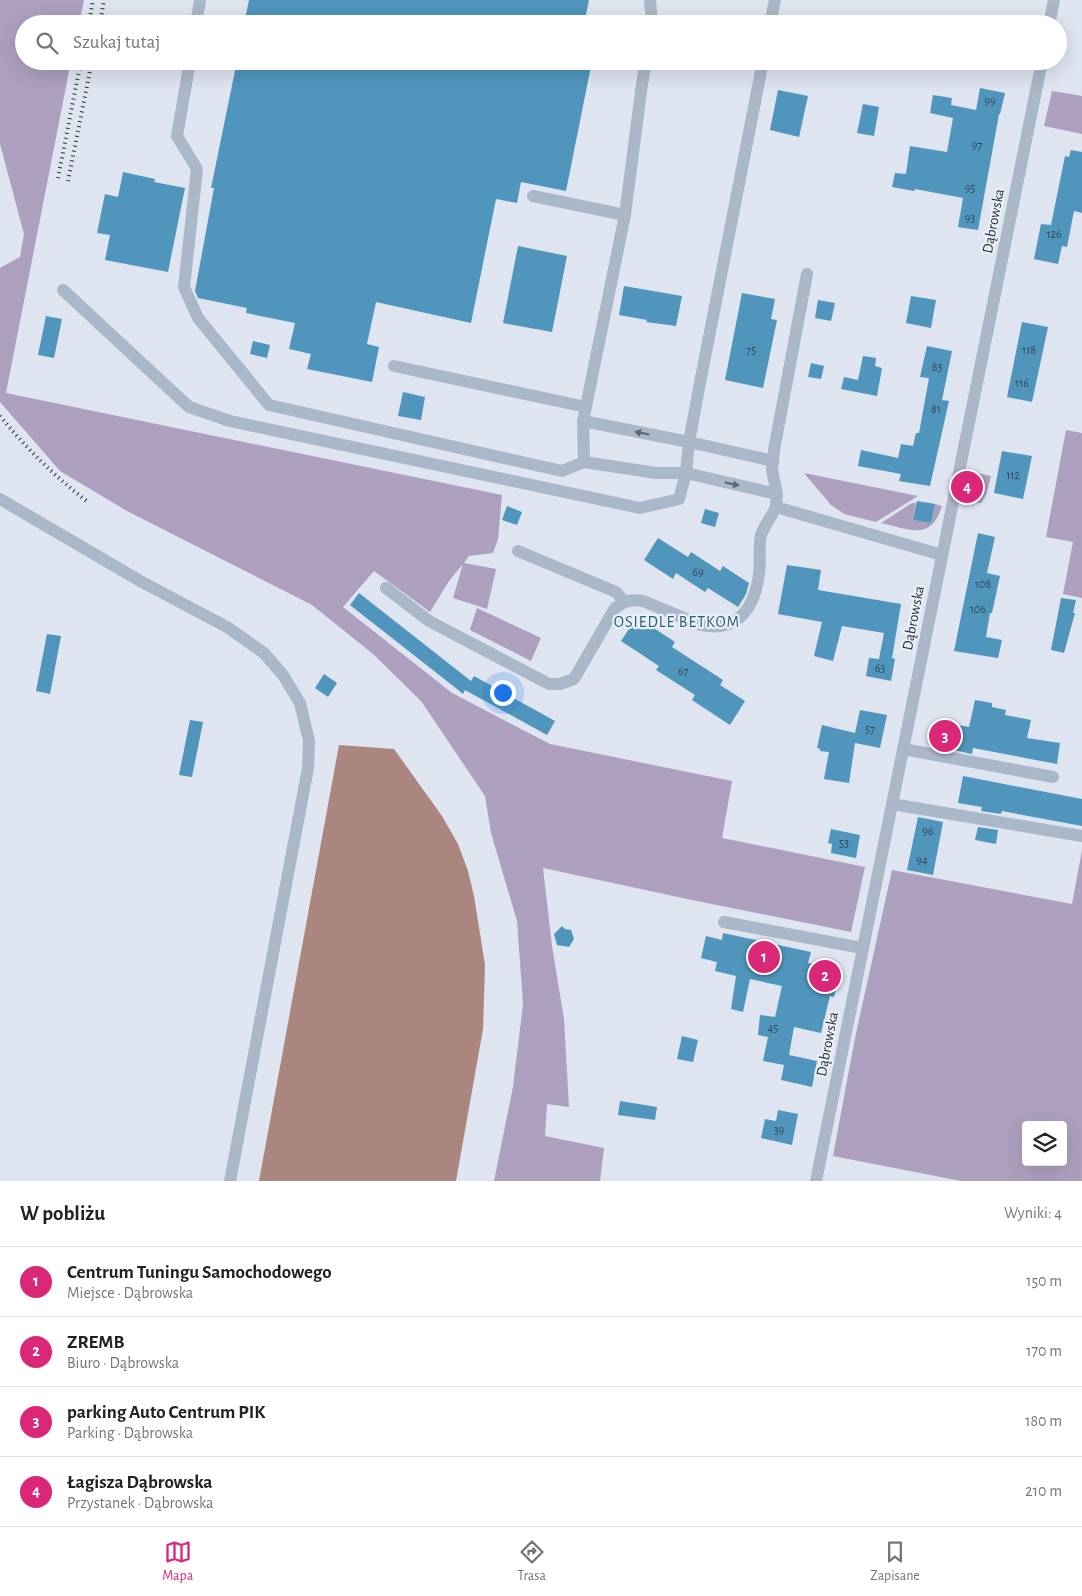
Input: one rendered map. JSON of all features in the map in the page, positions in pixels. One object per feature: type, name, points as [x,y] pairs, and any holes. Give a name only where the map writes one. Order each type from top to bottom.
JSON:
[{"type":"street","points":[[198,15],[200,0]]},
{"type":"street","points":[[650,0],[651,15]]},
{"type":"street","points":[[772,15],[775,0]]},
{"type":"street","points":[[1052,15],[1054,0]]},
{"type":"street","points":[[188,70],[176,136],[196,169],[184,287],[198,318],[269,405],[562,471],[584,462],[656,473],[686,473],[777,494]]},
{"type":"street","points":[[584,462],[583,421],[625,215],[644,70]]},
{"type":"street","points":[[63,290],[189,407],[230,421],[640,508],[679,499],[686,473],[689,442],[761,70]]},
{"type":"street","name":"Dąbrowska","points":[[816,1181],[1040,70]]},
{"type":"street","points":[[533,196],[625,215]]},
{"type":"street","points":[[386,588],[429,621],[549,684],[560,684],[574,679],[615,608],[624,601],[643,601],[710,626],[728,625],[739,619],[755,595],[759,574],[761,535],[776,507],[777,494],[772,470],[773,461],[807,274]]},
{"type":"street","points":[[394,366],[586,407]]},
{"type":"street","points":[[583,421],[773,461]]},
{"type":"street","points":[[0,499],[142,582],[227,627],[264,653],[284,675],[300,703],[309,741],[308,768],[230,1181]]},
{"type":"street","points":[[776,507],[942,555]]},
{"type":"street","points":[[518,551],[616,592],[624,601]]},
{"type":"street","points":[[903,749],[1053,777]]},
{"type":"street","points":[[892,804],[1082,836]]},
{"type":"street","points":[[724,922],[862,948]]},
{"type":"shaded area","points":[[0,0],[84,0],[81,15],[15,15],[15,70],[69,70],[6,393],[502,495],[498,539],[493,553],[469,556],[464,563],[496,569],[487,609],[453,598],[463,564],[449,581],[430,612],[374,571],[343,607],[452,693],[550,744],[732,781],[722,838],[865,867],[851,932],[543,868],[552,946],[564,1019],[569,1107],[547,1104],[545,1136],[604,1148],[600,1181],[494,1181],[513,1087],[523,1004],[517,921],[491,833],[485,796],[421,701],[373,654],[312,605],[127,511],[60,471],[0,402],[0,268],[20,257],[24,234],[0,144]]},
{"type":"shaded area","points":[[1052,91],[1082,96],[1082,134],[1044,126]]},
{"type":"shaded area","points":[[1066,430],[1082,433],[1082,598],[1063,594],[1073,542],[1046,537]]},
{"type":"shaded area","points":[[972,472],[991,476],[986,495],[981,503],[966,502]]},
{"type":"shaded area","points":[[804,473],[918,496],[876,522],[844,514],[831,505]]},
{"type":"shaded area","points":[[912,503],[916,503],[913,520],[931,523],[935,504],[942,506],[932,525],[925,529],[910,530],[881,523]]},
{"type":"shaded area","points":[[477,608],[541,638],[531,661],[470,630]]},
{"type":"shaded area","points":[[339,745],[394,749],[442,816],[458,844],[468,871],[485,965],[483,1029],[456,1181],[259,1181]]},
{"type":"shaded area","points":[[1082,850],[1082,1181],[961,1181],[833,1156],[855,1038],[892,870],[1072,904]]},
{"type":"building","points":[[249,0],[589,0],[586,15],[246,15]]},
{"type":"building","points":[[235,70],[590,70],[566,191],[521,182],[517,203],[496,199],[471,323],[376,302],[367,344],[379,347],[372,382],[307,369],[311,354],[289,349],[295,323],[246,313],[247,308],[198,298],[195,291],[214,188],[211,188]]},
{"type":"building","points":[[980,88],[1005,93],[999,114],[978,230],[958,227],[963,198],[915,189],[914,191],[892,187],[895,173],[906,174],[910,146],[947,152],[953,118],[930,113],[933,95],[952,98],[951,105],[976,110]]},
{"type":"building","points":[[778,90],[808,96],[799,137],[770,130]]},
{"type":"building","points":[[863,104],[879,107],[874,136],[857,133]]},
{"type":"building","points":[[1071,150],[1082,152],[1082,213],[1074,211],[1067,247],[1062,246],[1058,264],[1034,259],[1041,224],[1051,225],[1065,156],[1069,157]]},
{"type":"building","points":[[123,172],[155,179],[154,182],[185,188],[168,272],[105,260],[110,235],[97,233],[105,194],[118,197]]},
{"type":"building","points":[[518,246],[567,256],[552,332],[503,323]]},
{"type":"building","points":[[624,286],[682,296],[676,326],[646,322],[647,320],[619,315]]},
{"type":"building","points":[[742,293],[775,299],[771,319],[777,320],[763,388],[725,380]]},
{"type":"building","points":[[911,296],[936,300],[931,328],[906,323]]},
{"type":"building","points":[[818,300],[835,303],[831,321],[815,318]]},
{"type":"building","points":[[46,316],[62,319],[54,358],[38,355]]},
{"type":"building","points":[[1022,322],[1048,327],[1032,402],[1007,397]]},
{"type":"building","points":[[253,341],[270,345],[267,358],[250,354]]},
{"type":"building","points":[[927,346],[952,351],[942,400],[949,401],[930,486],[899,481],[901,474],[858,466],[861,450],[898,458],[901,444],[913,446],[916,433],[919,433],[929,378],[920,377]]},
{"type":"building","points":[[863,356],[876,358],[875,366],[882,368],[877,396],[841,389],[844,377],[858,380]]},
{"type":"building","points":[[811,363],[824,366],[821,379],[808,377]]},
{"type":"building","points":[[403,392],[425,397],[421,420],[398,416]]},
{"type":"building","points":[[1002,451],[1032,456],[1023,499],[994,493]]},
{"type":"building","points":[[917,501],[935,504],[931,523],[913,520]]},
{"type":"building","points":[[507,506],[522,512],[517,525],[502,520]]},
{"type":"building","points":[[705,509],[719,513],[715,527],[701,523]]},
{"type":"building","points":[[978,533],[995,537],[987,573],[1000,576],[986,637],[1002,640],[998,658],[954,651]]},
{"type":"building","points":[[658,538],[688,557],[691,552],[720,571],[723,566],[749,583],[746,594],[738,607],[708,588],[705,592],[676,573],[673,579],[644,560]]},
{"type":"building","points":[[787,565],[821,570],[818,590],[901,604],[892,658],[895,659],[891,681],[866,676],[869,658],[879,659],[884,633],[842,626],[833,661],[814,656],[822,622],[778,614]]},
{"type":"building","points":[[359,593],[471,681],[474,676],[555,721],[547,735],[465,690],[463,694],[350,605]]},
{"type":"building","points":[[1061,598],[1076,600],[1073,613],[1075,613],[1064,653],[1051,650]]},
{"type":"building","points":[[637,617],[675,642],[672,647],[723,680],[720,685],[745,701],[730,725],[692,700],[695,695],[656,670],[659,666],[621,641]]},
{"type":"building","points":[[47,634],[61,636],[50,694],[36,691]]},
{"type":"building","points":[[324,674],[337,683],[328,697],[315,688]]},
{"type":"building","points":[[975,700],[992,703],[992,707],[1006,710],[1005,715],[1031,720],[1027,738],[1060,743],[1057,764],[973,748],[972,754],[953,750],[958,725],[969,727]]},
{"type":"building","points":[[860,710],[887,715],[880,748],[855,743],[849,783],[824,779],[829,752],[820,751],[817,748],[822,725],[855,733]]},
{"type":"building","points":[[190,720],[203,722],[192,777],[179,775]]},
{"type":"building","points":[[963,776],[1082,799],[1082,826],[1002,811],[1001,814],[981,811],[982,807],[958,803]]},
{"type":"building","points":[[918,817],[943,822],[933,875],[907,870]]},
{"type":"building","points":[[978,827],[998,830],[996,844],[975,840]]},
{"type":"building","points":[[831,829],[860,835],[856,858],[831,853],[832,844],[828,843]]},
{"type":"building","points":[[562,926],[565,929],[571,930],[574,939],[569,947],[557,945],[554,934]]},
{"type":"building","points":[[723,933],[811,952],[808,963],[840,969],[834,997],[830,996],[821,1033],[794,1027],[789,1055],[817,1061],[812,1087],[781,1080],[784,1065],[763,1061],[768,1037],[758,1035],[760,1015],[775,1017],[782,986],[750,979],[743,1012],[731,1009],[736,976],[715,971],[717,962],[701,958],[706,936],[722,940]]},
{"type":"building","points":[[682,1036],[698,1040],[693,1062],[677,1059]]},
{"type":"building","points":[[620,1101],[657,1107],[655,1120],[618,1115]]},
{"type":"building","points":[[778,1110],[798,1114],[792,1145],[761,1138],[765,1119],[776,1121]]},
{"type":"railway","points":[[90,15],[93,0]]},
{"type":"railway","points":[[102,15],[104,0]]},
{"type":"railway","points":[[58,178],[79,70]]},
{"type":"railway","points":[[68,181],[90,70]]},
{"type":"railway","points":[[0,416],[41,462],[88,502]]},
{"type":"place","name":"Łagisza Dąbrowska","points":[[967,487]]},
{"type":"place","name":"parking Auto Centrum PIK","points":[[945,736]]},
{"type":"place","name":"Centrum Tuningu Samochodowego","points":[[764,957]]},
{"type":"place","name":"ZREMB","points":[[825,976]]},
{"type":"district","name":"OSIEDLE BETKOM","points":[[677,621]]}]
